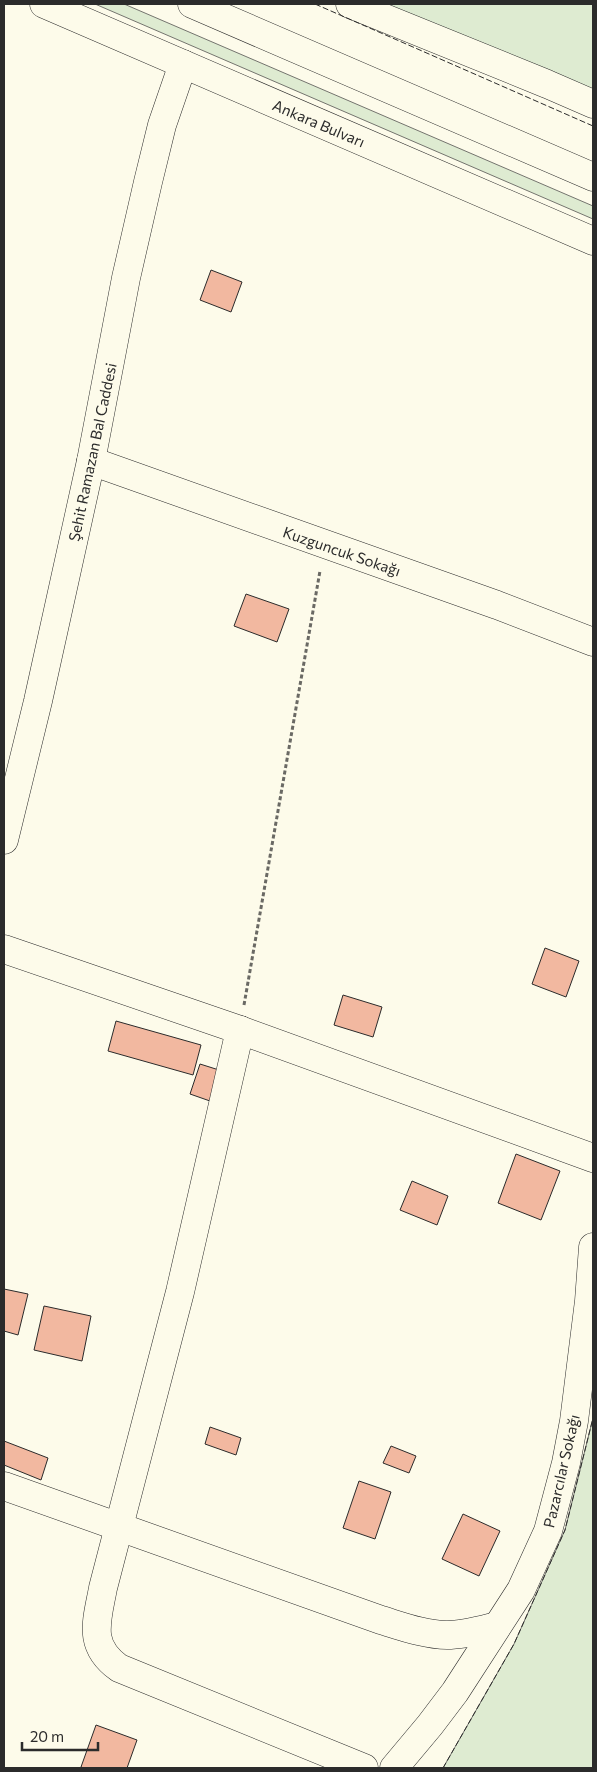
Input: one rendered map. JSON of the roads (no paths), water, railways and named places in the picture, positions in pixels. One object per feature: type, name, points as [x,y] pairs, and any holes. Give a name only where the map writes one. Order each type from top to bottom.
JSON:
[{"type":"street","name":"Ankara Bulvarı","points":[[44,4],[593,241]]},
{"type":"street","points":[[192,4],[593,177]]},
{"type":"street","points":[[350,4],[593,104]]},
{"type":"street","name":"Şehit Ramazan Bal Caddesi","points":[[4,840],[38,701],[91,461],[126,278],[148,182],[162,125],[183,64]]},
{"type":"street","name":"Kuzguncuk Sokağı","points":[[91,461],[593,642]]},
{"type":"street","points":[[4,949],[240,1030],[593,1158]]},
{"type":"street","points":[[240,1030],[180,1292],[103,1588],[97,1638],[107,1660],[119,1668],[364,1768]]},
{"type":"street","name":"Pazarcılar Sokağı","points":[[394,1768],[455,1692],[521,1590],[548,1531],[556,1505],[574,1421],[589,1301],[593,1247]]},
{"type":"street","points":[[4,1486],[306,1595],[415,1630],[446,1635],[472,1633],[497,1626]]}]
